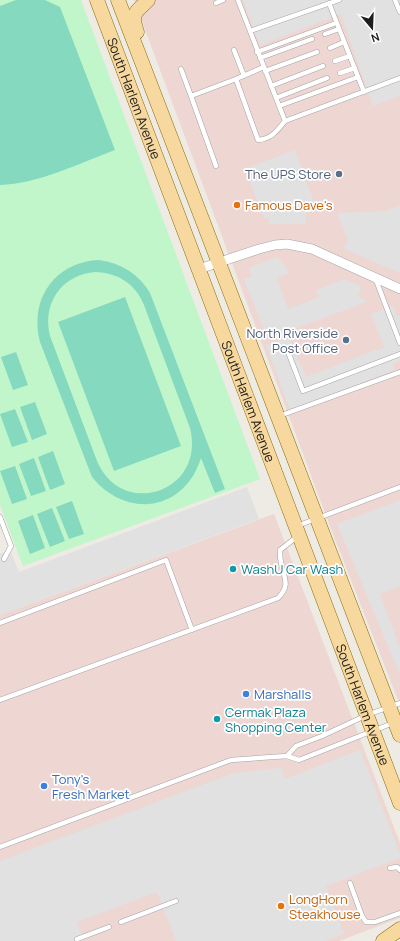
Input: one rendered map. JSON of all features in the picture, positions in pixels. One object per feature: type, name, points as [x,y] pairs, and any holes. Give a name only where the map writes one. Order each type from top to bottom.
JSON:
[{"type":"main road","name":"South Harlem Avenue","points":[[97,0],[400,803]]},
{"type":"main road","name":"South Harlem Avenue","points":[[118,0],[317,518],[395,705],[400,735]]},
{"type":"main road","points":[[147,74],[146,56],[133,20],[134,13],[148,0]]},
{"type":"main road","points":[[383,941],[400,929]]},
{"type":"street","points":[[199,269],[259,249],[276,245],[298,245],[312,249],[400,289]]},
{"type":"lane","points":[[216,3],[223,0]]},
{"type":"lane","points":[[238,0],[285,121]]},
{"type":"lane","points":[[250,31],[339,0]]},
{"type":"lane","points":[[395,0],[400,12]]},
{"type":"lane","points":[[329,3],[364,92]]},
{"type":"lane","points":[[257,52],[336,23]]},
{"type":"lane","points":[[325,34],[339,29]]},
{"type":"lane","points":[[260,58],[312,39]]},
{"type":"lane","points":[[330,48],[344,42]]},
{"type":"lane","points":[[234,50],[244,76]]},
{"type":"lane","points":[[191,96],[264,69],[317,52]]},
{"type":"lane","points":[[335,61],[350,56]]},
{"type":"lane","points":[[271,86],[322,66]]},
{"type":"lane","points":[[340,73],[355,68]]},
{"type":"lane","points":[[180,69],[216,166]]},
{"type":"lane","points":[[279,106],[358,77]]},
{"type":"lane","points":[[276,98],[327,78]]},
{"type":"lane","points":[[236,79],[258,140],[266,139],[274,134],[285,121],[400,78]]},
{"type":"lane","points":[[376,278],[398,333],[400,344]]},
{"type":"lane","points":[[287,349],[303,390],[400,354]]},
{"type":"lane","points":[[278,417],[400,372]]},
{"type":"lane","points":[[0,700],[278,598],[284,592],[286,581],[281,562],[280,550],[297,531],[317,518],[400,487]]},
{"type":"lane","points":[[0,517],[11,546],[4,559]]},
{"type":"lane","points":[[0,623],[166,560],[192,630]]},
{"type":"lane","points":[[287,756],[296,746],[322,736],[367,715],[395,705]]},
{"type":"lane","points":[[0,847],[231,760],[287,756],[299,760],[397,721]]},
{"type":"lane","points":[[390,868],[397,867],[400,870]]},
{"type":"lane","points":[[350,884],[362,916],[366,922],[374,922],[400,913]]},
{"type":"lane","points":[[121,922],[176,901]]},
{"type":"lane","points":[[77,939],[109,927]]},
{"type":"shaded area","points":[[134,0],[400,0],[400,705],[331,529]]},
{"type":"shaded area","points":[[243,0],[400,0],[400,96],[373,106],[341,14],[260,45]]},
{"type":"shaded area","points":[[295,150],[313,199],[306,215],[306,224],[269,224],[269,217],[264,218],[245,169]]},
{"type":"shaded area","points":[[400,205],[400,273],[344,249],[348,240],[337,213],[386,211]]},
{"type":"shaded area","points":[[277,257],[290,273],[277,278],[288,309],[319,297],[316,290],[345,279],[362,287],[358,296],[367,302],[275,336],[272,329],[265,332],[244,279],[252,276],[249,268]]},
{"type":"shaded area","points":[[394,306],[397,317],[400,315],[400,361],[393,364],[395,370],[290,410],[266,345],[289,337],[306,377],[384,347],[371,314]]},
{"type":"shaded area","points":[[247,487],[259,519],[0,615],[0,554],[10,550],[19,572]]},
{"type":"shaded area","points":[[400,500],[400,586],[380,594],[400,648],[400,675],[337,524]]},
{"type":"shaded area","name":"Cermak Plaza Shopping Center","points":[[274,514],[400,843],[400,918],[339,941],[0,941],[0,615]]},
{"type":"shaded area","points":[[360,750],[400,854],[400,858],[326,886],[344,934],[326,941],[176,941],[157,892],[77,922],[84,941],[0,941],[0,861],[234,773],[281,768],[285,779]]},
{"type":"green space","points":[[0,0],[81,0],[260,479],[23,566],[0,505]]},
{"type":"green space","points":[[16,0],[45,0],[60,7],[115,150],[44,177],[14,184],[0,185],[0,6]]},
{"type":"green space","points":[[99,260],[115,264],[129,270],[146,286],[225,489],[215,493],[201,458],[193,476],[182,490],[168,499],[153,504],[137,504],[121,499],[106,490],[92,477],[40,342],[38,326],[38,312],[42,298],[48,286],[69,268],[83,262]],"holes":[[[95,272],[111,274],[125,281],[131,285],[140,297],[190,428],[192,450],[186,468],[174,482],[159,491],[142,493],[124,490],[109,479],[97,461],[50,336],[48,324],[49,313],[52,302],[57,293],[72,279],[83,274]]]},
{"type":"green space","points":[[125,297],[181,446],[114,471],[58,322]]},
{"type":"green space","points":[[16,352],[28,385],[13,390],[1,357]]},
{"type":"green space","points":[[35,402],[47,434],[32,440],[20,407]]},
{"type":"green space","points":[[15,409],[28,442],[12,447],[0,414]]},
{"type":"green space","points":[[53,451],[65,484],[50,490],[38,457]]},
{"type":"green space","points":[[34,458],[46,491],[31,496],[19,464]]},
{"type":"green space","points":[[15,466],[27,499],[12,504],[0,471]]},
{"type":"green space","points":[[72,501],[84,534],[69,539],[56,507]]},
{"type":"green space","points":[[52,508],[65,541],[50,547],[37,514]]},
{"type":"green space","points":[[33,515],[45,548],[30,554],[18,521]]},
{"type":"place","name":"The UPS Store","points":[[339,174]]},
{"type":"place","name":"Famous Dave's","points":[[237,205]]},
{"type":"place","name":"North Riverside Post Office","points":[[346,340]]},
{"type":"place","name":"WashU Car Wash","points":[[233,569]]},
{"type":"place","name":"Marshalls","points":[[246,694]]},
{"type":"place","name":"Cermak Plaza Shopping Center","points":[[217,719]]},
{"type":"place","name":"Tony's Fresh Market","points":[[44,786]]},
{"type":"place","name":"LongHorn Steakhouse","points":[[281,906]]}]
